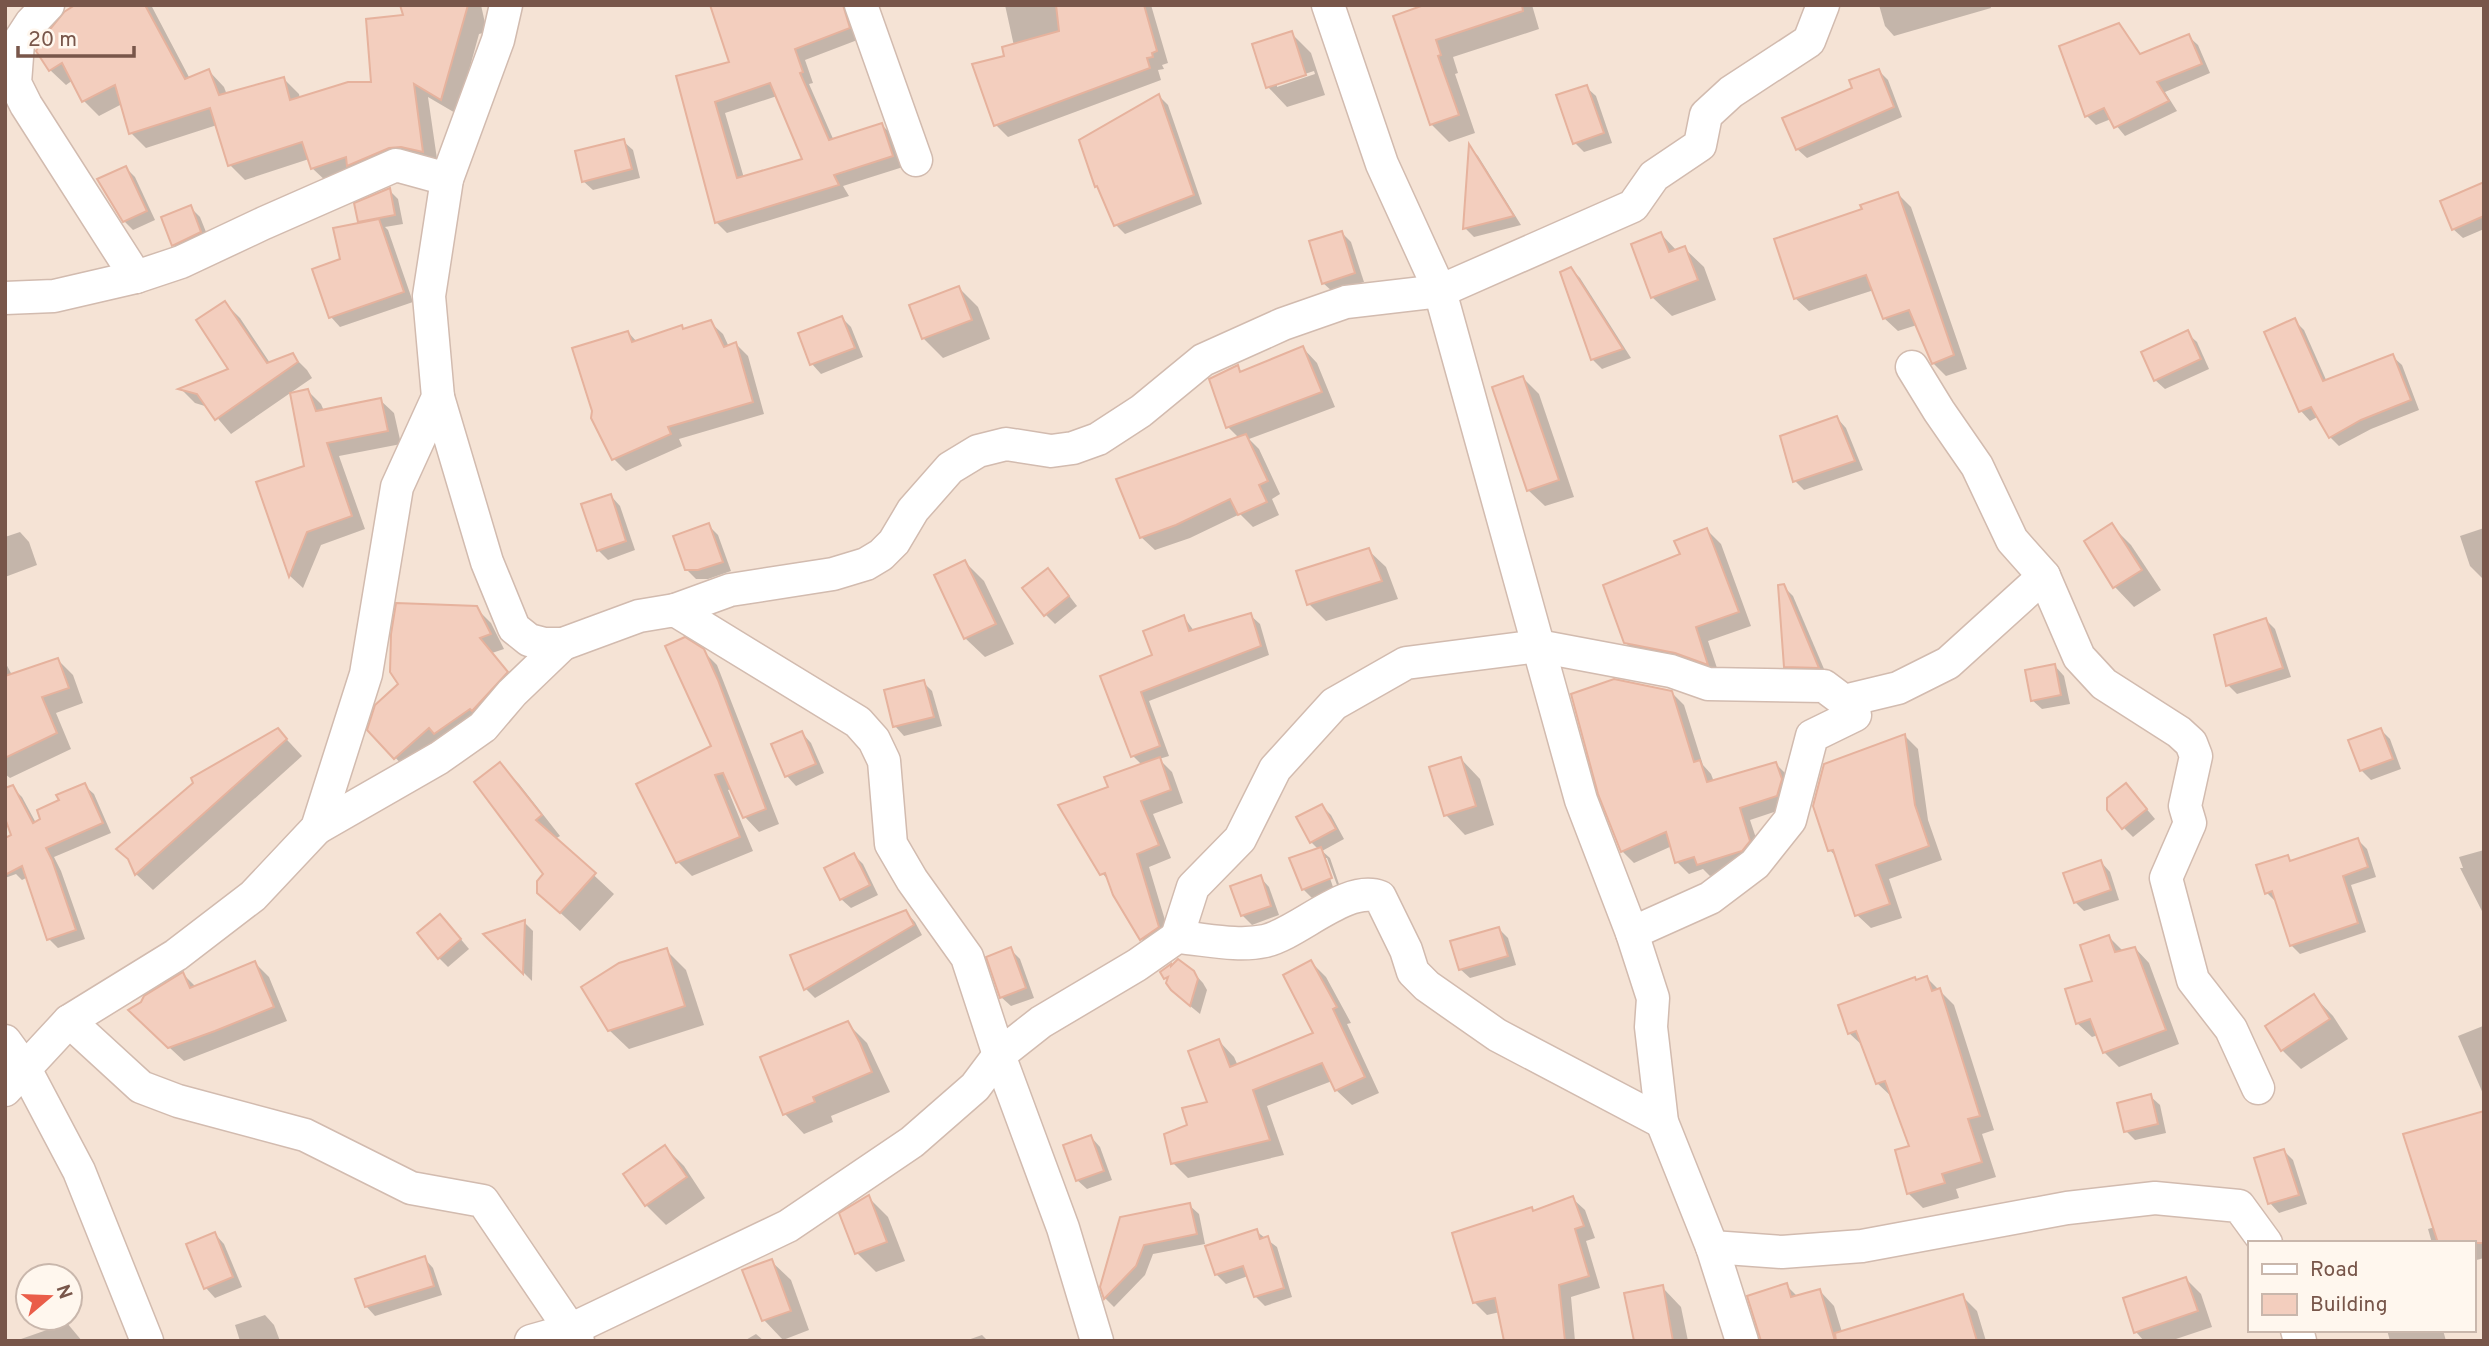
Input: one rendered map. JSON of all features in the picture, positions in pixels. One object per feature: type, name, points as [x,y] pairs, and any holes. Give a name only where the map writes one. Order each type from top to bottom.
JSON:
[{"type":"street","points":[[48,5],[31,23],[18,43],[15,83],[136,277]]},
{"type":"street","points":[[506,5],[498,40],[447,179],[429,296],[438,397],[487,562],[514,628],[529,640],[544,644],[563,644],[639,616],[675,610],[730,590],[834,574],[866,564],[881,555],[894,542],[914,510],[950,468],[978,451],[1006,444],[1051,451],[1073,448],[1098,439],[1141,411],[1203,360],[1283,324],[1346,302],[1440,291],[1633,206],[1654,176],[1700,145],[1706,115],[1714,107],[1731,92],[1809,41],[1823,5]]},
{"type":"street","points":[[860,5],[916,160]]},
{"type":"street","points":[[1328,5],[1382,164],[1440,291],[1581,800],[1632,933],[1653,998],[1651,1027],[1662,1122],[1712,1247],[1742,1341]]},
{"type":"street","points":[[5,298],[54,296],[136,277],[181,262],[396,165],[447,179]]},
{"type":"street","points":[[1912,367],[1977,466],[2012,540],[2044,576],[2079,657],[2104,684],[2179,732],[2191,743],[2196,756],[2185,806],[2190,823],[2165,878],[2193,980],[2231,1029],[2258,1088]]},
{"type":"street","points":[[317,828],[366,674],[397,486],[438,397]]},
{"type":"street","points":[[531,1341],[574,1335],[789,1226],[912,1142],[975,1087],[999,1055],[1041,1022],[1137,965],[1177,937],[1193,887],[1240,839],[1275,769],[1334,704],[1406,663],[1538,646],[1671,671],[1708,684],[1824,686],[1844,701],[1898,688],[1948,663],[2044,576]]},
{"type":"street","points":[[675,610],[858,722],[874,740],[884,761],[891,845],[912,880],[967,957],[999,1055],[1063,1228],[1097,1341]]},
{"type":"street","points":[[15,1078],[69,1021],[176,955],[253,896],[317,828],[439,758],[483,727],[563,644]]},
{"type":"street","points":[[1632,933],[1710,898],[1755,864],[1790,820],[1812,736],[1855,715]]},
{"type":"street","points":[[1177,937],[1246,943],[1267,940],[1355,896],[1371,894],[1380,897],[1406,950],[1413,972],[1427,986],[1497,1035],[1662,1122]]},
{"type":"street","points":[[69,1021],[141,1087],[178,1101],[305,1135],[411,1188],[483,1202],[574,1335]]},
{"type":"street","points":[[5,1041],[15,1078],[79,1171],[148,1341]]},
{"type":"street","points":[[1712,1247],[1782,1252],[1862,1246],[2067,1208],[2155,1198],[2239,1206],[2265,1241]]},
{"type":"shaded area","points":[[5,5],[2484,5],[2484,1341],[5,1341]]},
{"type":"building","points":[[75,5],[145,5],[185,79],[209,69],[219,95],[284,77],[290,100],[348,82],[371,82],[366,19],[403,15],[400,5],[468,5],[441,100],[414,84],[423,152],[401,147],[389,148],[347,166],[346,157],[311,169],[302,142],[228,166],[210,108],[129,134],[115,85],[82,102],[62,63],[49,71],[36,51],[64,12]]},
{"type":"building","points":[[710,5],[843,5],[850,28],[795,49],[803,72],[800,73],[829,140],[882,123],[893,156],[834,175],[839,185],[715,223],[676,76],[729,62]],"holes":[[[770,83],[802,159],[737,178],[715,102]]]},
{"type":"building","points":[[1056,5],[1144,5],[1157,51],[1152,53],[1153,57],[1147,58],[1150,68],[994,126],[972,64],[1004,56],[1002,47],[1059,31]]},
{"type":"building","points":[[1424,5],[1522,5],[1523,11],[1436,40],[1441,55],[1438,56],[1459,115],[1430,125],[1393,16]]},
{"type":"building","points":[[2119,23],[2140,54],[2189,34],[2202,64],[2157,82],[2169,101],[2114,128],[2104,108],[2085,117],[2059,46]]},
{"type":"building","points":[[1292,31],[1306,75],[1266,88],[1252,44]]},
{"type":"building","points":[[1879,69],[1894,107],[1796,150],[1782,118],[1852,88],[1849,80]]},
{"type":"building","points":[[1587,85],[1604,133],[1573,144],[1556,95]]},
{"type":"building","points":[[1159,94],[1194,195],[1114,226],[1097,186],[1095,187],[1079,140]]},
{"type":"building","points":[[624,139],[632,169],[582,182],[575,151]]},
{"type":"building","points":[[1469,144],[1514,216],[1463,229]]},
{"type":"building","points":[[126,166],[147,211],[123,222],[97,179]]},
{"type":"building","points":[[2484,182],[2484,216],[2452,230],[2440,201]]},
{"type":"building","points":[[390,188],[395,215],[358,222],[354,203]]},
{"type":"building","points":[[1898,192],[1954,355],[1932,364],[1909,310],[1883,319],[1866,275],[1794,299],[1774,239],[1862,209],[1860,205]]},
{"type":"building","points":[[191,205],[201,232],[172,246],[161,217]]},
{"type":"building","points":[[379,219],[404,292],[329,318],[312,269],[340,259],[333,228]]},
{"type":"building","points":[[1342,231],[1355,273],[1322,284],[1309,241]]},
{"type":"building","points":[[1661,232],[1669,252],[1685,246],[1698,280],[1651,298],[1631,244]]},
{"type":"building","points":[[1571,267],[1623,349],[1591,360],[1560,272]]},
{"type":"building","points":[[959,286],[972,320],[922,339],[909,305]]},
{"type":"building","points":[[225,301],[267,363],[293,353],[298,362],[215,420],[197,394],[178,389],[228,369],[196,320]]},
{"type":"building","points":[[842,316],[855,348],[810,365],[798,333]]},
{"type":"building","points":[[2295,318],[2323,381],[2393,354],[2411,400],[2361,420],[2329,438],[2311,407],[2299,412],[2264,332]]},
{"type":"building","points":[[711,320],[724,347],[736,342],[753,402],[668,427],[671,434],[612,460],[591,418],[592,411],[572,348],[628,331],[632,342],[682,325],[683,329]]},
{"type":"building","points":[[2188,330],[2201,359],[2154,381],[2141,352]]},
{"type":"building","points":[[1303,346],[1322,392],[1226,428],[1209,379],[1238,365],[1240,372]]},
{"type":"building","points":[[1523,376],[1559,480],[1527,491],[1492,387]]},
{"type":"building","points":[[308,389],[316,411],[381,398],[388,431],[327,443],[352,516],[307,532],[289,577],[256,482],[304,466],[290,393]]},
{"type":"building","points":[[1837,416],[1855,461],[1793,482],[1780,436]]},
{"type":"building","points":[[1246,434],[1268,481],[1259,485],[1267,502],[1238,515],[1230,499],[1176,525],[1140,538],[1116,479]]},
{"type":"building","points":[[611,494],[626,541],[597,551],[581,504]]},
{"type":"building","points":[[709,523],[723,562],[698,570],[685,570],[673,536]]},
{"type":"building","points":[[2112,523],[2142,570],[2113,588],[2084,541]]},
{"type":"building","points":[[1707,528],[1739,612],[1696,627],[1708,665],[1675,653],[1624,643],[1603,585],[1680,554],[1674,541]]},
{"type":"building","points":[[1369,548],[1382,581],[1307,605],[1296,571]]},
{"type":"building","points":[[965,560],[996,624],[964,639],[934,575]]},
{"type":"building","points":[[1048,568],[1069,596],[1044,616],[1022,588]]},
{"type":"building","points":[[1784,584],[1819,668],[1784,667],[1778,585]]},
{"type":"building","points":[[396,603],[477,606],[491,634],[480,638],[508,672],[472,711],[470,709],[434,734],[429,728],[394,759],[367,730],[375,705],[398,684],[390,672],[391,634]]},
{"type":"building","points":[[1251,613],[1261,646],[1141,692],[1160,746],[1131,757],[1100,676],[1152,655],[1143,631],[1184,615],[1189,631]]},
{"type":"building","points":[[2266,618],[2283,668],[2226,686],[2214,635]]},
{"type":"building","points":[[685,637],[704,649],[766,809],[743,818],[723,773],[715,775],[740,837],[676,863],[636,784],[711,746],[665,646]]},
{"type":"building","points":[[58,658],[69,688],[42,697],[57,733],[5,758],[5,676]]},
{"type":"building","points":[[2055,664],[2061,695],[2031,701],[2025,670]]},
{"type":"building","points":[[1614,679],[1672,691],[1694,762],[1700,760],[1707,782],[1776,762],[1782,779],[1777,796],[1740,808],[1750,841],[1742,851],[1697,865],[1694,857],[1675,863],[1666,832],[1621,852],[1598,794],[1571,694]]},
{"type":"building","points":[[924,680],[934,717],[893,727],[884,690]]},
{"type":"building","points":[[278,728],[287,739],[135,875],[128,859],[116,849],[193,783],[191,778]]},
{"type":"building","points":[[2381,728],[2393,759],[2360,771],[2348,740]]},
{"type":"building","points":[[802,731],[816,764],[785,777],[771,744]]},
{"type":"building","points":[[1905,734],[1915,805],[1929,846],[1876,865],[1890,904],[1855,916],[1833,850],[1828,851],[1813,806],[1824,764]]},
{"type":"building","points":[[1160,757],[1171,790],[1141,801],[1159,845],[1137,854],[1159,927],[1140,940],[1113,895],[1105,873],[1100,875],[1058,805],[1108,787],[1104,777]]},
{"type":"building","points":[[1461,757],[1476,806],[1444,816],[1429,767]]},
{"type":"building","points":[[500,762],[542,815],[536,820],[596,873],[560,913],[537,893],[537,881],[543,874],[474,782]]},
{"type":"building","points":[[85,783],[103,823],[46,848],[76,930],[47,940],[22,866],[5,875],[5,838],[11,835],[5,818],[5,788],[13,785],[33,823],[40,819],[37,810],[59,800],[56,795]]},
{"type":"building","points":[[2126,783],[2147,809],[2122,829],[2107,810],[2107,798]]},
{"type":"building","points":[[1322,804],[1336,829],[1310,843],[1296,817]]},
{"type":"building","points":[[2358,838],[2368,867],[2343,876],[2358,923],[2290,946],[2272,891],[2265,894],[2256,865],[2288,855],[2290,861]]},
{"type":"building","points":[[1321,847],[1332,878],[1302,890],[1289,858]]},
{"type":"building","points":[[854,853],[870,885],[840,900],[824,868]]},
{"type":"building","points":[[2101,860],[2111,890],[2074,903],[2063,873]]},
{"type":"building","points":[[1261,875],[1271,906],[1241,916],[1230,886]]},
{"type":"building","points":[[906,910],[914,925],[804,990],[790,955]]},
{"type":"building","points":[[440,914],[461,939],[438,959],[417,933]]},
{"type":"building","points":[[525,920],[523,974],[483,934]]},
{"type":"building","points":[[1499,927],[1508,956],[1459,970],[1450,941]]},
{"type":"building","points":[[2109,935],[2115,952],[2135,947],[2166,1030],[2103,1053],[2090,1019],[2076,1024],[2065,989],[2092,981],[2080,945]]},
{"type":"building","points":[[1011,947],[1026,988],[1000,998],[986,957]]},
{"type":"building","points":[[667,948],[685,1006],[608,1031],[581,987],[619,963]]},
{"type":"building","points":[[1178,959],[1194,971],[1198,979],[1190,1006],[1171,990],[1166,983],[1168,977],[1164,979],[1160,972]]},
{"type":"building","points":[[1311,960],[1337,1007],[1333,1009],[1365,1077],[1335,1091],[1322,1063],[1253,1090],[1270,1140],[1171,1164],[1164,1134],[1187,1125],[1182,1108],[1207,1102],[1188,1051],[1219,1039],[1230,1067],[1313,1033],[1283,975]]},
{"type":"building","points":[[255,961],[274,1007],[215,1031],[168,1048],[128,1010],[141,1002],[144,996],[183,972],[190,988]]},
{"type":"building","points":[[1927,976],[1932,991],[1940,988],[1980,1116],[1968,1119],[1982,1162],[1942,1174],[1945,1183],[1907,1194],[1895,1150],[1909,1146],[1885,1081],[1876,1084],[1856,1031],[1848,1034],[1838,1005],[1915,977],[1916,980]]},
{"type":"building","points":[[2314,994],[2330,1019],[2281,1051],[2265,1026]]},
{"type":"building","points":[[848,1021],[872,1072],[813,1097],[815,1102],[783,1115],[760,1057]]},
{"type":"building","points":[[2151,1094],[2158,1124],[2124,1132],[2117,1103]]},
{"type":"building","points":[[2484,1111],[2484,1243],[2437,1241],[2403,1134]]},
{"type":"building","points":[[1091,1135],[1104,1171],[1076,1181],[1063,1145]]},
{"type":"building","points":[[665,1145],[687,1177],[645,1206],[623,1174]]},
{"type":"building","points":[[2284,1149],[2299,1195],[2268,1204],[2254,1158]]},
{"type":"building","points":[[869,1195],[887,1242],[855,1254],[839,1213]]},
{"type":"building","points":[[1573,1196],[1584,1226],[1575,1229],[1589,1276],[1559,1285],[1565,1341],[1504,1341],[1495,1298],[1473,1303],[1452,1233],[1532,1207],[1533,1211]]},
{"type":"building","points":[[1190,1203],[1197,1234],[1144,1245],[1136,1266],[1104,1299],[1100,1287],[1120,1217]]},
{"type":"building","points":[[1257,1229],[1260,1239],[1268,1236],[1284,1288],[1254,1297],[1243,1266],[1215,1275],[1205,1246]]},
{"type":"building","points":[[215,1232],[233,1277],[204,1289],[186,1244]]},
{"type":"building","points":[[425,1256],[434,1286],[365,1307],[355,1279]]},
{"type":"building","points":[[772,1259],[791,1311],[762,1321],[742,1270]]},
{"type":"building","points":[[2186,1277],[2198,1311],[2134,1333],[2123,1298]]},
{"type":"building","points":[[1787,1283],[1791,1297],[1820,1289],[1835,1341],[1761,1341],[1747,1296]]},
{"type":"building","points":[[1663,1285],[1673,1341],[1634,1341],[1624,1293]]},
{"type":"building","points":[[1963,1294],[1977,1341],[1836,1341],[1835,1333]]}]
